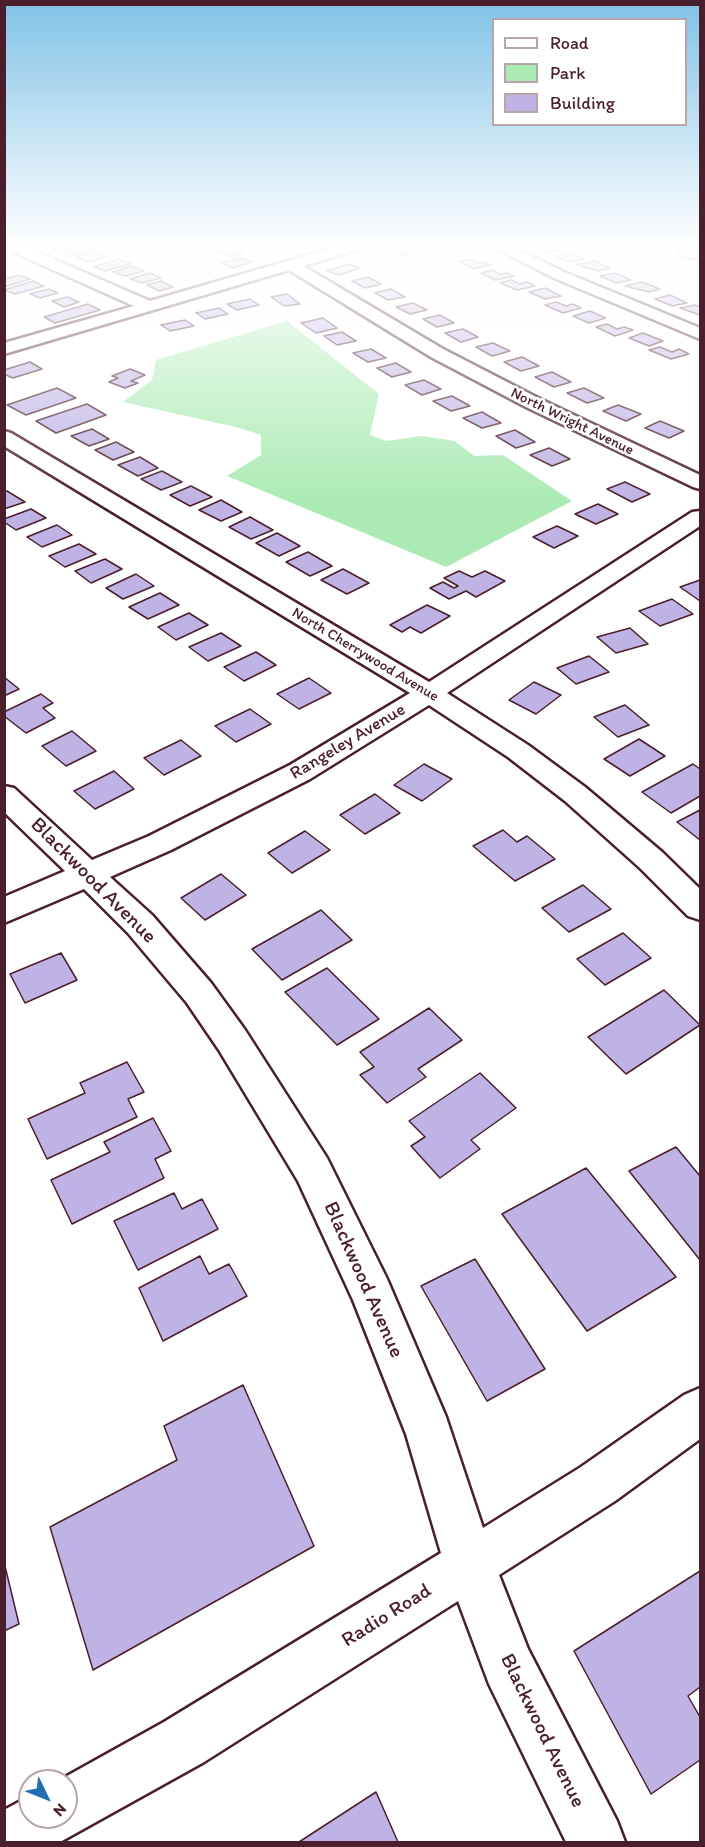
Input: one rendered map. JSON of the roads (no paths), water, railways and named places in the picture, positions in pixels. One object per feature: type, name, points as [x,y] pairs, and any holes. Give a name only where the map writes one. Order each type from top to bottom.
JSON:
[{"type":"street","points":[[4,349],[70,330]]},
{"type":"street","name":"North Wright Avenue","points":[[401,330],[437,353],[532,403],[700,483]]},
{"type":"street","name":"North Cherrywood Avenue","points":[[4,437],[429,693],[518,751],[575,794],[700,908]]},
{"type":"street","name":"Rangeley Avenue","points":[[4,911],[160,843],[300,772],[429,693],[700,517]]},
{"type":"street","name":"Blackwood Avenue","points":[[4,795],[140,924],[200,993],[314,1170],[372,1294],[429,1434],[469,1564],[508,1665],[596,1842]]},
{"type":"street","name":"Radio Road","points":[[78,1801],[184,1742],[598,1484],[700,1411]]},
{"type":"street","points":[[4,1842],[27,1829]]}]
